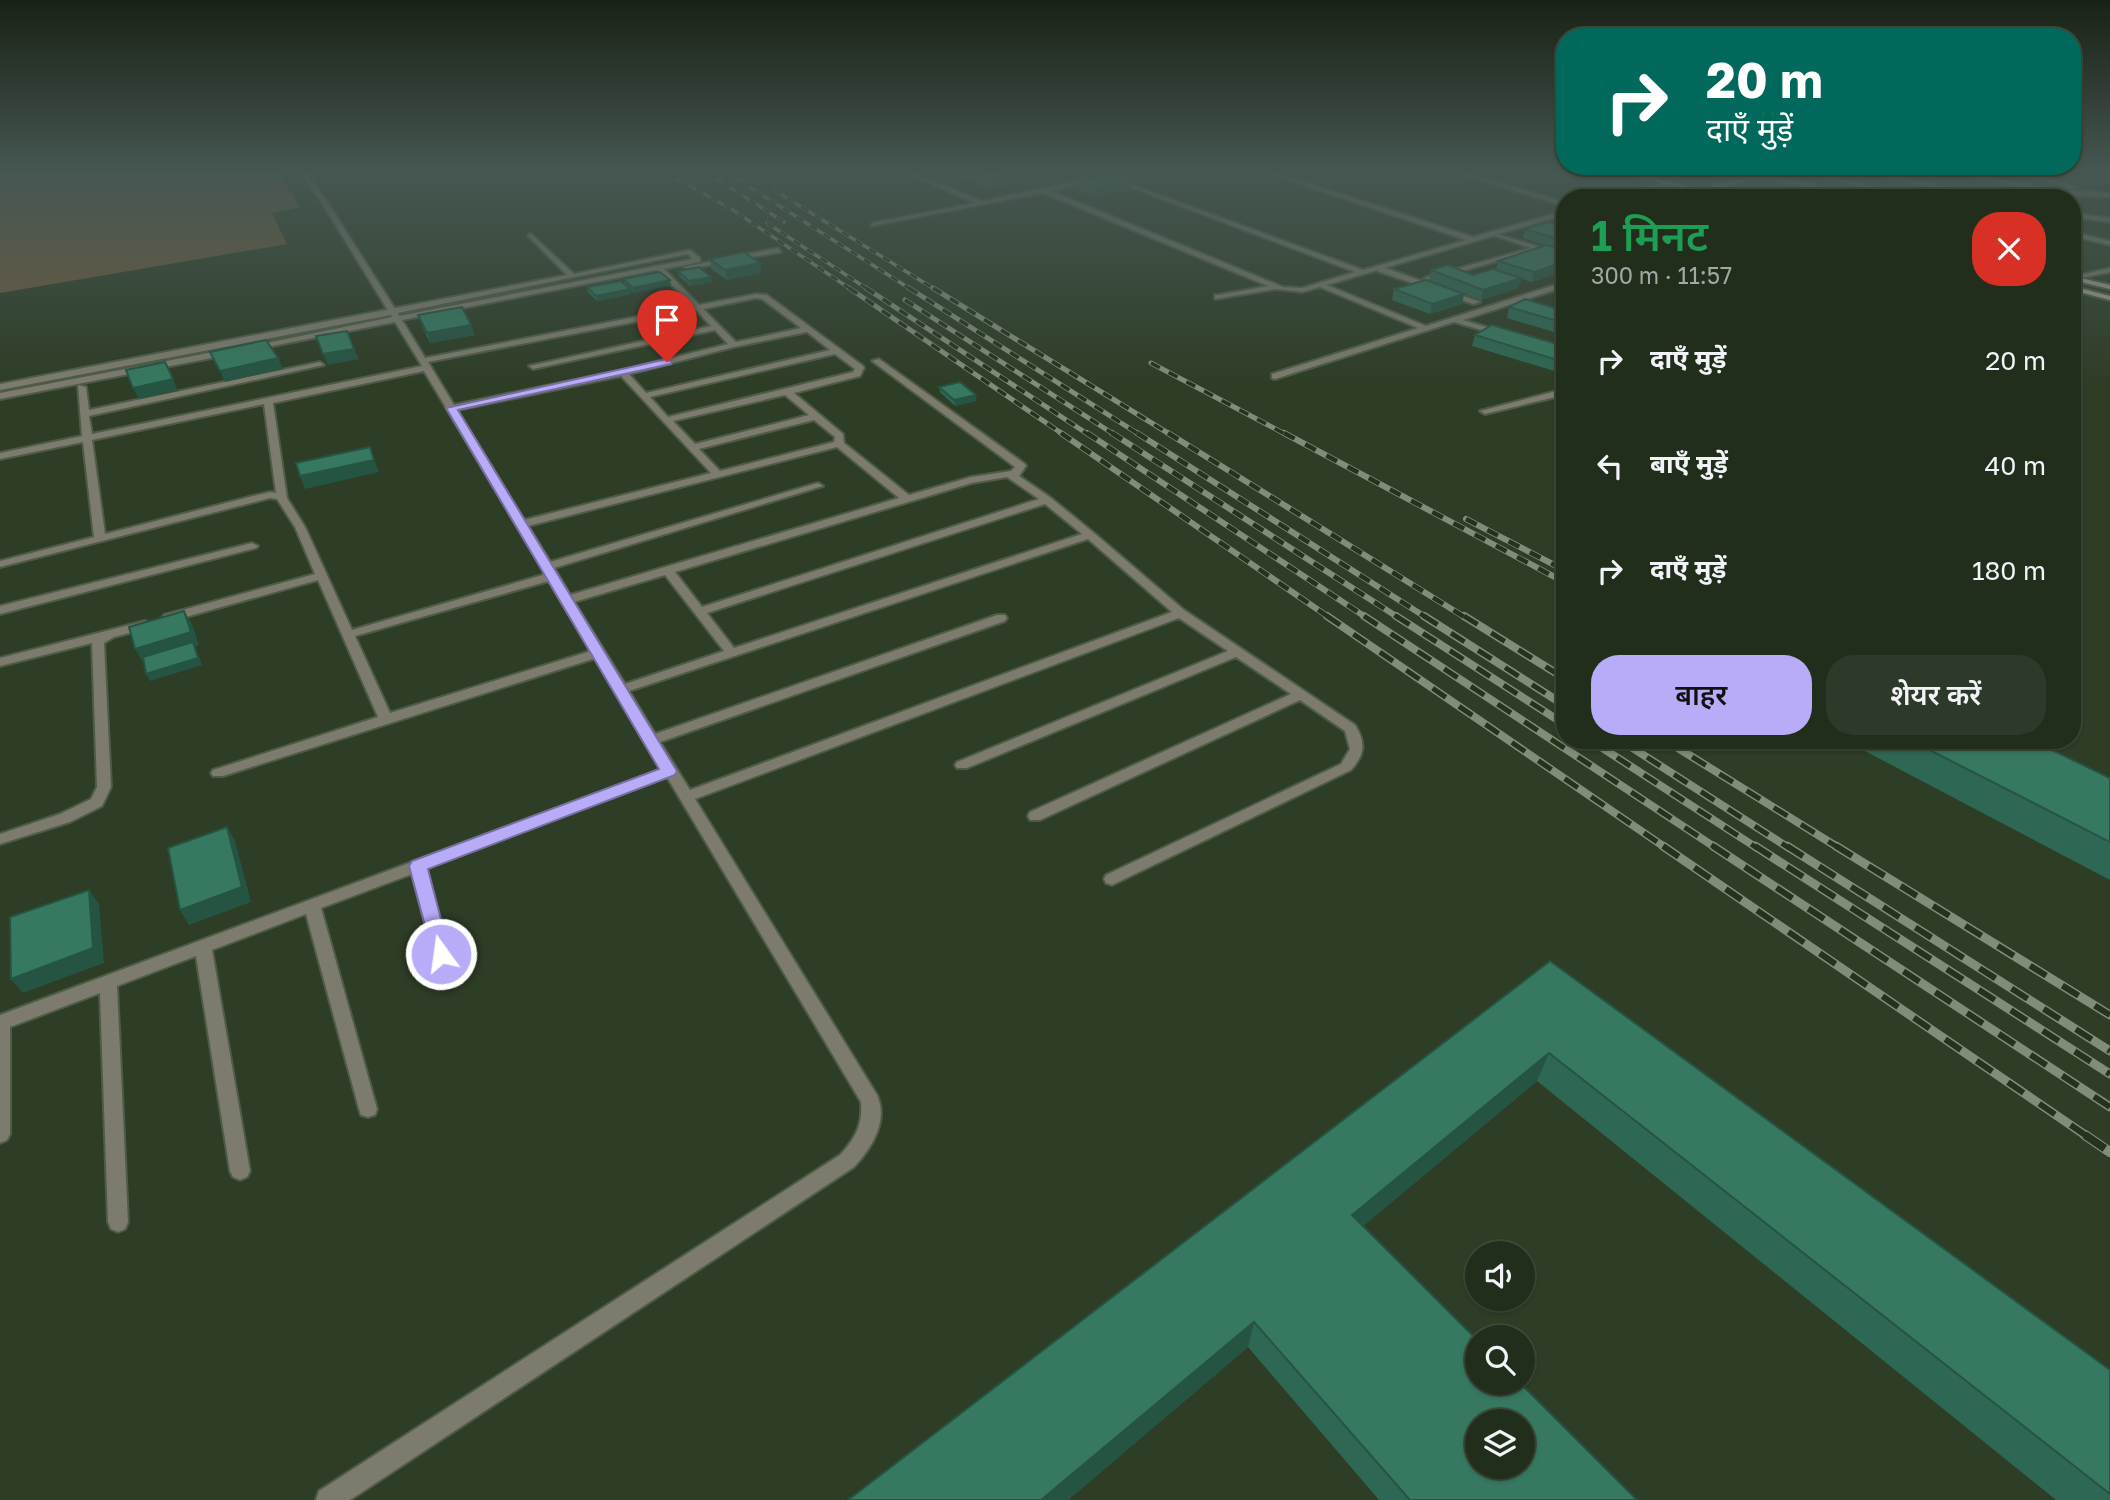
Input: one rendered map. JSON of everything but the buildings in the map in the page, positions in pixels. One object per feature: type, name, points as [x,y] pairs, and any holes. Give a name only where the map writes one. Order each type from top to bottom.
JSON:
[{"type":"main road","points":[[2081,280],[2110,287]]},
{"type":"main road","points":[[2081,290],[2110,298]]},
{"type":"street","points":[[328,1500],[847,1161],[860,1147],[873,1114],[870,1101],[350,244]]},
{"type":"street","points":[[539,244],[572,276]]},
{"type":"street","points":[[1173,244],[1278,287],[1302,290],[1461,244]]},
{"type":"street","points":[[1287,244],[1365,273]]},
{"type":"street","points":[[1428,278],[1539,248],[1526,244]]},
{"type":"street","points":[[0,387],[778,250]]},
{"type":"street","points":[[0,396],[395,316],[685,252],[690,252],[697,260],[661,270]]},
{"type":"street","points":[[1380,269],[1476,302]]},
{"type":"street","points":[[661,270],[734,345]]},
{"type":"street","points":[[2081,276],[2110,270]]},
{"type":"street","points":[[1321,285],[1427,329]]},
{"type":"street","points":[[1218,297],[1278,287]]},
{"type":"street","points":[[1275,376],[1556,288]]},
{"type":"street","points":[[0,456],[268,401],[425,364],[696,307],[761,296],[860,371],[843,378],[666,421]]},
{"type":"street","points":[[1456,320],[1516,339]]},
{"type":"street","points":[[534,366],[716,327]]},
{"type":"street","points":[[451,408],[623,373],[806,330]]},
{"type":"street","points":[[645,396],[836,351]]},
{"type":"street","points":[[876,361],[1021,466],[1013,476]]},
{"type":"street","points":[[84,414],[320,365]]},
{"type":"street","points":[[623,373],[719,475]]},
{"type":"street","points":[[81,387],[100,539]]},
{"type":"street","points":[[787,392],[840,436],[839,444]]},
{"type":"street","points":[[1485,411],[1556,394]]},
{"type":"street","points":[[268,401],[282,499],[300,527],[323,575],[386,719]]},
{"type":"street","points":[[692,448],[817,416]]},
{"type":"street","points":[[839,444],[907,499]]},
{"type":"street","points":[[522,524],[839,444]]},
{"type":"street","points":[[568,600],[971,480],[996,474],[1013,476],[1047,500],[1180,613],[1350,728],[1358,742],[1357,755],[1346,766],[1112,879]]},
{"type":"street","points":[[350,634],[818,486]]},
{"type":"street","points":[[0,564],[270,495],[282,499]]},
{"type":"street","points":[[699,612],[1047,500]]},
{"type":"street","points":[[621,689],[1090,536]]},
{"type":"street","points":[[0,610],[252,546]]},
{"type":"street","points":[[668,571],[731,652]]},
{"type":"street","points":[[0,662],[323,575]]},
{"type":"street","points":[[686,797],[1180,613]]},
{"type":"street","points":[[651,740],[1001,618]]},
{"type":"street","points":[[0,839],[88,809],[102,794],[98,642],[110,634]]},
{"type":"street","points":[[962,765],[1237,652]]},
{"type":"street","points":[[218,772],[599,653]]},
{"type":"street","points":[[1035,816],[1301,695]]},
{"type":"street","points":[[0,1134],[1,1022],[669,771]]},
{"type":"street","points":[[418,866],[441,954]]},
{"type":"street","points":[[312,905],[368,1109]]},
{"type":"street","points":[[203,946],[240,1171]]},
{"type":"street","points":[[108,982],[118,1222]]},
{"type":"shaded area","points":[[0,244],[287,244],[0,293]]},
{"type":"railway","points":[[784,244],[852,290]]},
{"type":"railway","points":[[799,244],[869,290]]},
{"type":"railway","points":[[839,244],[912,290]]},
{"type":"railway","points":[[861,244],[936,290]]},
{"type":"railway","points":[[849,288],[1064,435]]},
{"type":"railway","points":[[866,288],[1089,435]]},
{"type":"railway","points":[[909,288],[1140,435]]},
{"type":"railway","points":[[933,288],[1171,435]]},
{"type":"railway","points":[[905,300],[1115,435]]},
{"type":"railway","points":[[1151,363],[1287,435]]},
{"type":"railway","points":[[1061,433],[1330,618]]},
{"type":"railway","points":[[1087,433],[1367,618]]},
{"type":"railway","points":[[1112,433],[1399,618]]},
{"type":"railway","points":[[1137,433],[1427,618]]},
{"type":"railway","points":[[1168,433],[1466,618]]},
{"type":"railway","points":[[1284,433],[1556,578]]},
{"type":"railway","points":[[1466,519],[1556,566]]},
{"type":"railway","points":[[1327,616],[1666,848]]},
{"type":"railway","points":[[1364,616],[1556,743]]},
{"type":"railway","points":[[1396,616],[1556,719]]},
{"type":"railway","points":[[1424,616],[1556,700]]},
{"type":"railway","points":[[1464,616],[1556,673]]},
{"type":"railway","points":[[1566,749],[1716,848]]},
{"type":"railway","points":[[1604,749],[1757,848]]},
{"type":"railway","points":[[1634,749],[1789,848]]},
{"type":"railway","points":[[1680,749],[1839,848]]},
{"type":"railway","points":[[1663,846],[2088,1137]]},
{"type":"railway","points":[[1713,846],[2110,1107]]},
{"type":"railway","points":[[1755,846],[2110,1074]]},
{"type":"railway","points":[[1787,846],[2110,1051]]},
{"type":"railway","points":[[1836,846],[2110,1015]]},
{"type":"railway","points":[[2085,1135],[2110,1152]]},
{"type":"route","points":[[441,954],[418,866],[669,771],[451,408],[667,362]]}]
